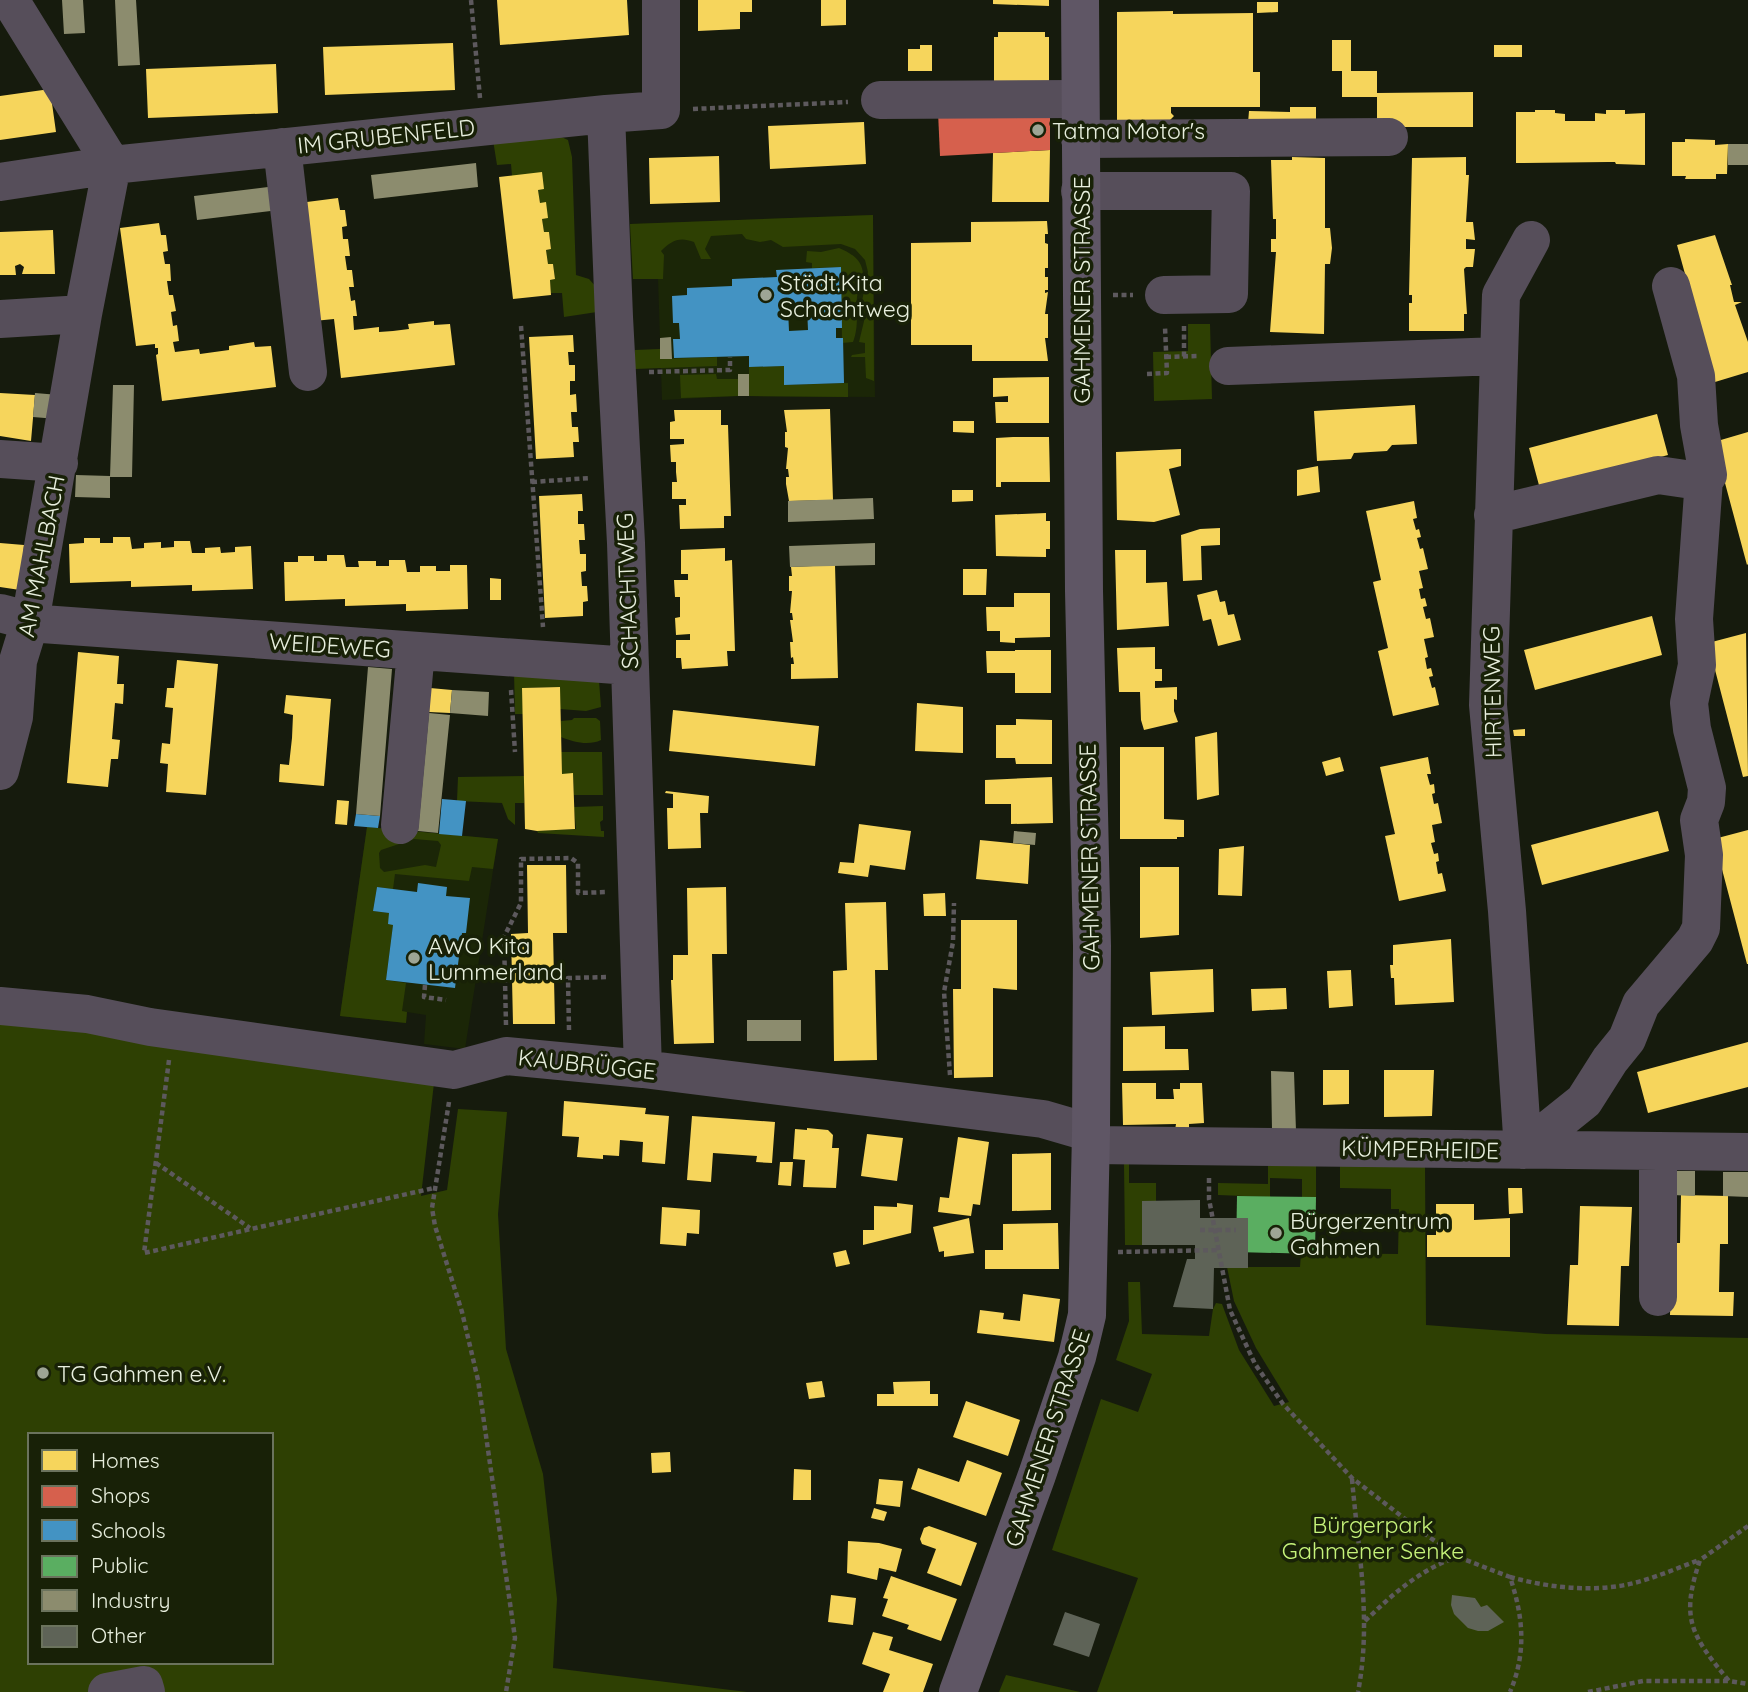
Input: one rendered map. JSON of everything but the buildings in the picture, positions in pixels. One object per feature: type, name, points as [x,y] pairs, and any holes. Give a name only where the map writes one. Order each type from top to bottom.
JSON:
[{"type":"main road","name":"GAHMENER STRASSE","points":[[958,1692],[1042,1462],[1077,1357],[1087,1315],[1092,946],[1084,605],[1080,0]]},
{"type":"street","points":[[0,182],[111,165],[15,36],[10,0]]},
{"type":"street","points":[[661,0],[661,110]]},
{"type":"street","points":[[880,100],[1079,99]]},
{"type":"street","name":"IM GRUBENFELD","points":[[111,165],[661,110]]},
{"type":"street","name":"SCHACHTWEG","points":[[606,114],[643,1069]]},
{"type":"street","points":[[1080,139],[1389,136]]},
{"type":"street","points":[[282,147],[308,372]]},
{"type":"street","name":"AM MAHLBACH","points":[[3,751],[14,717],[18,661],[15,618],[59,463],[111,165]]},
{"type":"street","points":[[1080,191],[1231,191],[1229,294],[1174,308]]},
{"type":"street","name":"HIRTENWEG","points":[[1523,1150],[1507,911],[1488,705],[1501,295],[1531,240]]},
{"type":"street","points":[[1523,1150],[1584,1101],[1610,1060],[1628,1039],[1641,1004],[1695,940],[1701,928],[1704,855],[1699,820],[1706,802],[1707,788],[1692,729],[1689,703],[1697,665],[1694,619],[1704,480],[1708,475],[1699,425],[1698,386],[1671,286]]},
{"type":"street","points":[[0,319],[83,314]]},
{"type":"street","points":[[1217,361],[1499,356]]},
{"type":"street","name":"AM MAHLBACH","points":[[0,459],[59,463]]},
{"type":"street","points":[[1493,515],[1658,475],[1704,480]]},
{"type":"street","name":"WEIDEWEG","points":[[15,618],[629,666]]},
{"type":"street","points":[[400,825],[416,650]]},
{"type":"street","name":"KAUBRÜGGE","points":[[0,1006],[87,1014],[173,1030],[454,1070],[506,1056],[643,1069],[1043,1119],[1091,1139]]},
{"type":"street","name":"KÜMPERHEIDE","points":[[1091,1139],[1209,1147],[1748,1152]]},
{"type":"street","points":[[1658,1151],[1658,1297]]},
{"type":"street","points":[[107,1692],[144,1685],[146,1692]]},
{"type":"path","points":[[471,0],[482,127]]},
{"type":"path","points":[[661,110],[880,100]]},
{"type":"path","points":[[1081,296],[1174,308]]},
{"type":"path","points":[[1174,308],[1184,356]]},
{"type":"path","points":[[1147,374],[1167,373],[1166,357],[1174,308]]},
{"type":"path","points":[[514,752],[527,658],[532,482],[521,326]]},
{"type":"path","points":[[1166,357],[1184,356],[1217,361]]},
{"type":"path","points":[[617,373],[730,370],[730,357]]},
{"type":"path","points":[[532,482],[622,475]]},
{"type":"path","points":[[506,1056],[504,937],[521,903],[521,859],[571,858],[578,863],[578,893],[637,891]]},
{"type":"path","points":[[951,1107],[950,1050],[946,1041],[944,992],[953,943],[954,903]]},
{"type":"path","points":[[569,1062],[568,978],[640,975]]},
{"type":"path","points":[[425,985],[424,997],[446,1000]]},
{"type":"path","points":[[173,1030],[144,1253],[435,1188]]},
{"type":"path","points":[[454,1070],[432,1208],[435,1226],[462,1312],[478,1380],[514,1638],[506,1692]]},
{"type":"path","points":[[1209,1147],[1209,1199],[1230,1310],[1255,1364],[1283,1404],[1352,1478],[1458,1557],[1510,1577],[1554,1586],[1604,1588],[1626,1585],[1700,1560],[1748,1526]]},
{"type":"path","points":[[156,1163],[251,1229]]},
{"type":"path","points":[[1200,1230],[1236,1230]]},
{"type":"path","points":[[1132,1254],[1219,1250]]},
{"type":"path","points":[[1352,1478],[1365,1621],[1358,1692]]},
{"type":"path","points":[[1365,1621],[1413,1578],[1440,1563],[1458,1557]]},
{"type":"path","points":[[1700,1560],[1689,1602],[1691,1623],[1700,1644],[1729,1681]]},
{"type":"path","points":[[1510,1577],[1521,1611],[1522,1641],[1517,1676],[1510,1692]]},
{"type":"path","points":[[1588,1692],[1643,1681],[1729,1681],[1748,1684]]},
{"type":"shaded area","name":"Städt.Kita Schachtweg","points":[[873,215],[875,397],[738,396],[662,400],[658,278],[633,279],[630,224]]},
{"type":"shaded area","name":"AWO Kita Lummerland","points":[[367,827],[498,839],[465,1049],[424,1044],[426,1015],[407,1012],[406,1023],[340,1016]]},
{"type":"green space","points":[[555,134],[568,140],[572,157],[576,275],[589,279],[597,288],[597,312],[564,317],[562,293],[551,293],[550,280],[555,279],[553,264],[548,264],[546,250],[551,249],[549,232],[544,232],[542,219],[547,218],[538,190],[512,176],[511,164],[497,165],[493,140]]},
{"type":"green space","points":[[873,215],[874,381],[866,378],[865,357],[851,357],[865,353],[865,343],[859,342],[865,317],[862,301],[868,272],[865,260],[855,249],[841,244],[783,247],[771,240],[760,242],[746,239],[742,234],[711,236],[705,249],[711,259],[701,259],[694,242],[680,240],[672,242],[661,251],[664,255],[663,279],[633,279],[630,224]]},
{"type":"green space","points":[[839,248],[859,261],[863,275],[857,297],[855,336],[853,342],[842,343],[841,267],[812,268],[812,263],[806,262],[807,251],[821,252]]},
{"type":"green space","points":[[1188,324],[1210,324],[1212,399],[1154,401],[1153,352],[1188,351]]},
{"type":"green space","points":[[660,349],[661,359],[717,357],[717,366],[635,369],[635,350]]},
{"type":"green space","points":[[784,366],[785,385],[848,383],[848,397],[749,396],[749,367]]},
{"type":"green space","points":[[716,374],[717,379],[738,379],[738,396],[681,398],[680,375]]},
{"type":"green space","points":[[514,672],[599,681],[601,707],[586,711],[560,709],[560,687],[522,688],[523,714],[515,714]]},
{"type":"green space","points":[[596,718],[600,721],[601,740],[581,743],[561,737],[561,721]]},
{"type":"green space","points":[[561,752],[602,752],[603,795],[574,795],[573,774],[562,774]]},
{"type":"green space","points":[[524,776],[524,803],[515,803],[515,825],[508,819],[502,803],[457,801],[458,777]]},
{"type":"green space","points":[[603,806],[603,820],[600,822],[604,837],[537,831],[576,829],[574,807]]},
{"type":"green space","points":[[367,827],[498,839],[493,869],[472,867],[469,881],[395,874],[393,889],[377,887],[373,911],[389,913],[393,925],[386,980],[406,983],[402,1011],[407,1012],[406,1023],[340,1016]],"holes":[[[414,839],[438,841],[441,845],[436,867],[425,865],[384,872],[380,868],[381,850]]]},
{"type":"green space","points":[[0,1012],[434,1083],[421,1196],[447,1190],[458,1109],[507,1112],[498,1214],[506,1349],[543,1474],[557,1599],[553,1668],[747,1692],[0,1692]]},
{"type":"green space","points":[[1129,1163],[1129,1183],[1156,1183],[1156,1201],[1142,1245],[1125,1245],[1124,1164]]},
{"type":"green space","points":[[1268,1165],[1316,1165],[1316,1197],[1302,1197],[1302,1179],[1270,1178],[1270,1197],[1218,1195],[1218,1183],[1268,1184]]},
{"type":"green space","name":"Bürgerpark Gahmener Senke","points":[[1340,1165],[1425,1166],[1426,1325],[1546,1334],[1748,1338],[1748,1692],[1097,1692],[1138,1578],[1052,1550],[1101,1399],[1138,1412],[1152,1374],[1116,1360],[1129,1321],[1128,1282],[1140,1282],[1142,1334],[1209,1336],[1213,1309],[1216,1303],[1222,1304],[1239,1350],[1274,1406],[1289,1402],[1256,1348],[1234,1301],[1227,1267],[1300,1267],[1301,1253],[1398,1254],[1399,1209],[1391,1209],[1391,1189],[1340,1188]]},
{"type":"green space","points":[[1006,1675],[1080,1692],[999,1692]]},
{"type":"place","name":"Tatma Motor's","points":[[1038,130]]},
{"type":"place","name":"Städt.Kita Schachtweg","points":[[766,295]]},
{"type":"place","name":"AWO Kita Lummerland","points":[[414,958]]},
{"type":"place","name":"Bürgerzentrum Gahmen","points":[[1276,1233]]},
{"type":"place","name":"TG Gahmen e.V.","points":[[43,1373]]}]
